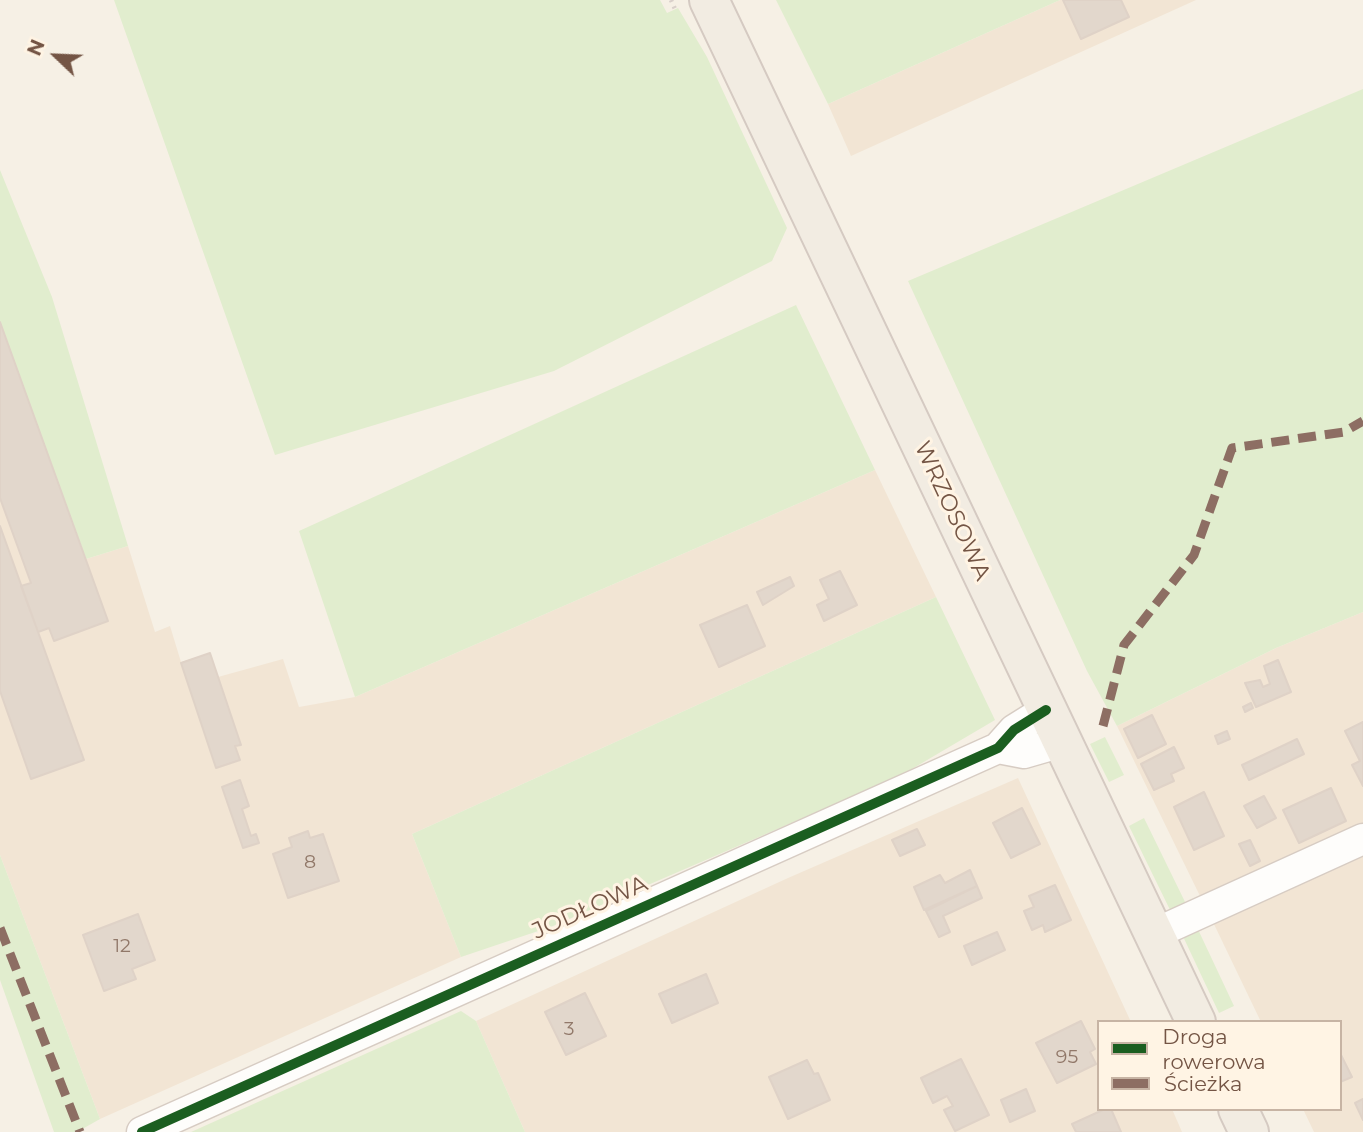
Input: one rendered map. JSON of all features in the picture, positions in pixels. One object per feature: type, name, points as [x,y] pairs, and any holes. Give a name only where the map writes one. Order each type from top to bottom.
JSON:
[{"type":"main road","name":"WRZOSOWA","points":[[692,4],[1054,726],[1195,1020]]},
{"type":"main road","points":[[1239,1111],[1249,1132]]},
{"type":"street","name":"JODŁOWA","points":[[142,1132],[998,748],[1014,730],[1054,726]]},
{"type":"street","points":[[1154,934],[1363,839]]},
{"type":"path","points":[[671,0],[692,4]]},
{"type":"shaded area","points":[[1060,0],[1196,0],[851,156],[828,104]]},
{"type":"shaded area","points":[[0,322],[86,559],[128,546],[155,632],[170,626],[181,662],[210,653],[218,677],[283,659],[299,707],[355,697],[875,470],[936,597],[412,834],[461,957],[100,1119],[0,855]]},
{"type":"shaded area","points":[[1363,612],[1363,826],[1200,896],[1117,726],[1276,648]]},
{"type":"shaded area","points":[[1018,778],[1130,1020],[1097,1020],[1097,1111],[1173,1111],[1182,1132],[525,1132],[476,1021],[788,878]]},
{"type":"shaded area","points":[[1363,851],[1363,1132],[1314,1132],[1304,1111],[1342,1111],[1342,1020],[1260,1020],[1211,918]]},
{"type":"green space","points":[[114,0],[660,0],[667,13],[678,8],[707,57],[787,228],[772,261],[554,371],[275,455]]},
{"type":"green space","points":[[776,0],[1060,0],[828,104]]},
{"type":"green space","points":[[1363,89],[1363,612],[1276,648],[1117,726],[1087,671],[908,281]]},
{"type":"green space","points":[[0,170],[52,297],[128,546],[86,559],[0,322]]},
{"type":"green space","points":[[796,305],[875,470],[355,697],[299,531]]},
{"type":"green space","points":[[936,597],[995,720],[900,776],[553,926],[461,957],[412,834]]},
{"type":"green space","points":[[1105,737],[1124,775],[1109,782],[1090,744]]},
{"type":"green space","points":[[1144,818],[1188,908],[1173,916],[1129,826]]},
{"type":"green space","points":[[0,855],[100,1119],[77,1132],[54,1132],[0,980]]},
{"type":"green space","points":[[1195,923],[1234,1006],[1219,1013],[1180,930]]},
{"type":"green space","points":[[461,1011],[476,1021],[525,1132],[191,1132]]},
{"type":"building","points":[[1063,0],[1121,0],[1129,17],[1081,39]]},
{"type":"building","points":[[0,322],[108,621],[54,641],[49,628],[38,632],[21,586],[31,583],[0,498]]},
{"type":"building","points":[[0,526],[84,760],[31,779],[0,691]]},
{"type":"building","points":[[840,571],[857,605],[824,621],[817,605],[829,599],[820,580]]},
{"type":"building","points":[[790,577],[794,586],[763,605],[757,592]]},
{"type":"building","points":[[747,605],[765,646],[719,667],[700,625]]},
{"type":"building","points":[[210,653],[241,745],[235,746],[240,760],[216,768],[181,663]]},
{"type":"building","points":[[1278,660],[1291,692],[1256,707],[1245,683],[1260,680],[1263,687],[1270,684],[1264,666]]},
{"type":"building","points":[[1251,703],[1253,708],[1245,712],[1243,707]]},
{"type":"building","points":[[1152,715],[1166,744],[1138,758],[1124,729]]},
{"type":"building","points":[[1363,722],[1363,786],[1352,765],[1360,761],[1345,731]]},
{"type":"building","points":[[1227,731],[1230,739],[1218,744],[1215,736]]},
{"type":"building","points":[[1297,739],[1304,754],[1249,780],[1242,765]]},
{"type":"building","points":[[1174,747],[1184,768],[1171,774],[1174,781],[1154,790],[1141,764]]},
{"type":"building","points":[[240,780],[249,806],[242,809],[251,836],[256,834],[259,843],[243,848],[222,787]]},
{"type":"building","points":[[1331,788],[1346,821],[1299,843],[1283,810]]},
{"type":"building","points":[[1204,792],[1224,836],[1194,850],[1174,807]]},
{"type":"building","points":[[1264,796],[1276,818],[1257,828],[1244,806]]},
{"type":"building","points":[[1022,808],[1040,844],[1011,858],[993,823]]},
{"type":"building","points":[[917,829],[925,845],[900,856],[892,840]]},
{"type":"building","points":[[308,831],[310,838],[323,834],[339,881],[288,898],[273,854],[292,847],[289,838]]},
{"type":"building","points":[[1250,840],[1260,861],[1250,866],[1239,844]]},
{"type":"building","points":[[970,870],[977,886],[924,910],[914,887],[940,875],[945,883]]},
{"type":"building","points":[[1055,885],[1071,920],[1045,932],[1043,925],[1032,930],[1024,911],[1034,907],[1029,896]]},
{"type":"building","points":[[977,886],[982,898],[943,916],[950,932],[939,937],[926,911]]},
{"type":"building","points":[[138,914],[155,960],[132,969],[136,979],[104,991],[83,935]]},
{"type":"building","points":[[997,932],[1005,950],[972,965],[964,946]]},
{"type":"building","points":[[706,974],[718,1003],[672,1023],[659,994]]},
{"type":"building","points":[[585,993],[606,1036],[566,1055],[545,1012]]},
{"type":"building","points":[[1081,1021],[1095,1049],[1090,1052],[1096,1064],[1057,1083],[1036,1043]]},
{"type":"building","points":[[1342,1057],[1352,1077],[1342,1081]]},
{"type":"building","points":[[961,1059],[989,1115],[955,1131],[944,1110],[953,1106],[947,1096],[933,1103],[921,1078]]},
{"type":"building","points":[[807,1060],[814,1074],[818,1073],[830,1100],[788,1119],[769,1077]]},
{"type":"building","points":[[1026,1089],[1035,1111],[1010,1122],[1001,1100]]},
{"type":"building","points":[[1363,1099],[1363,1120],[1355,1103]]},
{"type":"building","points":[[1101,1111],[1112,1111],[1121,1132],[1076,1132],[1072,1124]]},
{"type":"marked path","points":[[1103,726],[1124,645],[1194,555],[1232,448],[1344,432],[1363,421]]},
{"type":"marked path","points":[[0,928],[80,1132]]},
{"type":"cycle path","points":[[142,1132],[998,748],[1014,730],[1046,710]]}]
